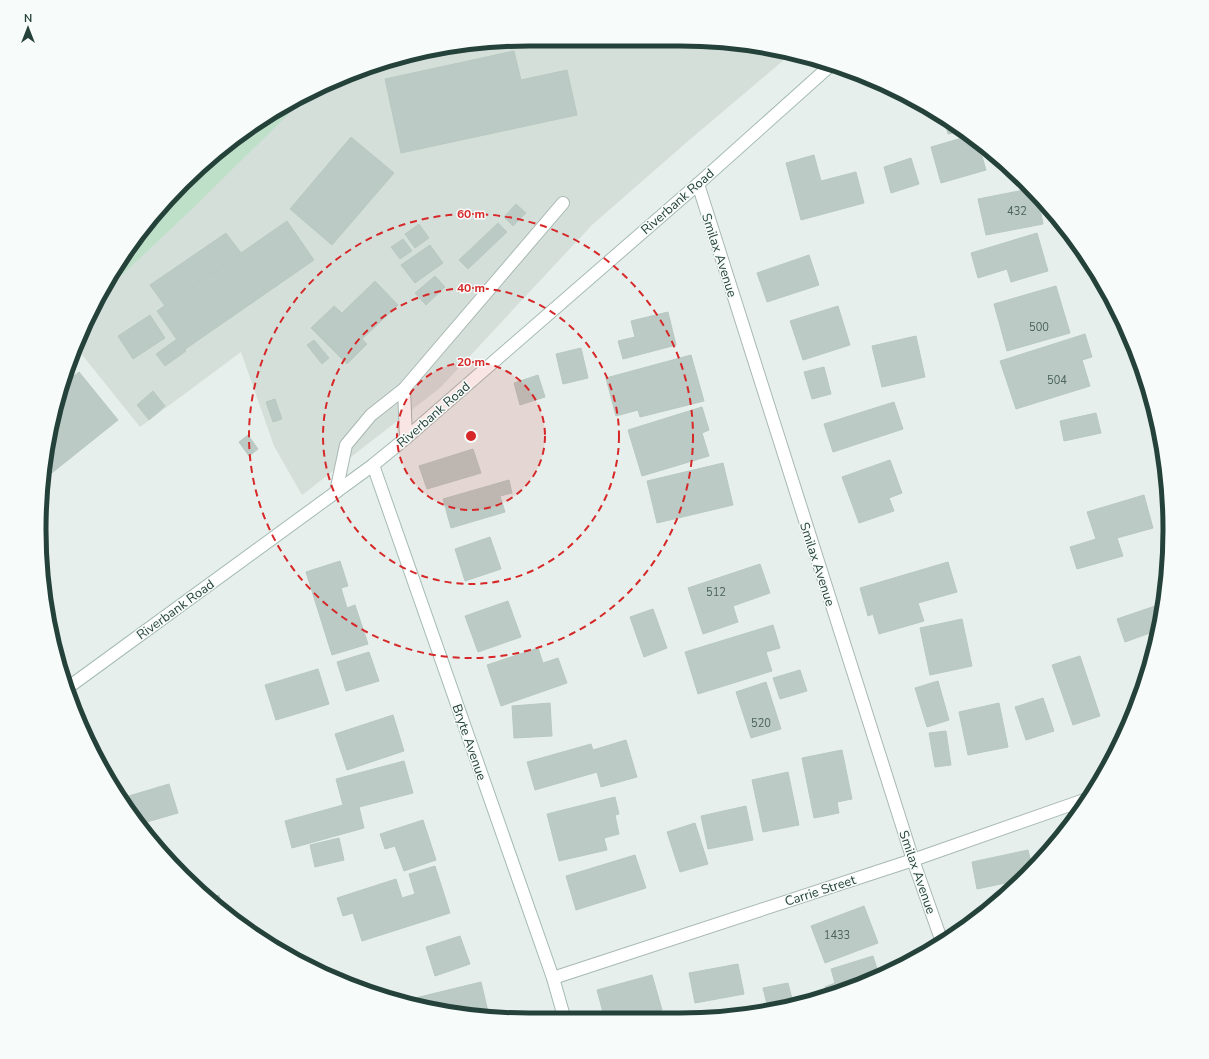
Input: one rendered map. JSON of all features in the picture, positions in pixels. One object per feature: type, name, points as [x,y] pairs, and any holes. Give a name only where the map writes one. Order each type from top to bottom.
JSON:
[{"type":"street","name":"Riverbank Road","points":[[72,685],[373,465],[698,184],[826,69]]},
{"type":"street","name":"Smilax Avenue","points":[[698,184],[913,860],[940,937]]},
{"type":"street","points":[[336,492],[346,445],[371,415],[404,389],[563,203]]},
{"type":"street","points":[[404,389],[406,438]]},
{"type":"street","name":"Bryte Avenue","points":[[373,465],[553,978],[564,1013]]},
{"type":"street","name":"Carrie Street","points":[[553,978],[913,860],[1079,802]]},
{"type":"shaded area","points":[[530,46],[711,47],[743,50],[786,58],[592,225],[440,388],[302,495],[274,446],[241,352],[140,427],[80,352],[96,316],[111,288],[127,261],[157,221],[188,188],[211,166],[261,127],[316,96],[344,83],[404,62],[466,50]]},
{"type":"green space","points":[[296,107],[190,211],[115,282],[127,261],[146,235],[188,188],[235,146],[261,127]]},
{"type":"building","points":[[514,51],[521,80],[567,70],[577,115],[401,153],[385,79]]},
{"type":"building","points":[[946,126],[955,132],[948,134]]},
{"type":"building","points":[[351,137],[394,173],[332,245],[290,209]]},
{"type":"building","points":[[963,138],[980,151],[986,170],[941,183],[931,147]]},
{"type":"building","points":[[814,155],[821,181],[856,172],[864,203],[801,220],[786,163]]},
{"type":"building","points":[[911,158],[919,184],[891,193],[884,167]]},
{"type":"building","points":[[1023,190],[1040,208],[1043,224],[986,235],[978,199]]},
{"type":"building","points":[[516,204],[526,213],[513,226],[504,217]]},
{"type":"building","points":[[287,221],[314,260],[184,350],[157,311]]},
{"type":"building","points":[[498,223],[507,232],[468,269],[459,260]]},
{"type":"building","points":[[419,224],[429,238],[415,248],[405,234]]},
{"type":"building","points":[[226,233],[241,253],[165,306],[150,285]]},
{"type":"building","points":[[1037,233],[1048,271],[1011,282],[1007,269],[978,278],[971,253]]},
{"type":"building","points":[[403,239],[412,251],[400,259],[391,247]]},
{"type":"building","points":[[430,245],[443,263],[415,283],[401,265]]},
{"type":"building","points":[[809,255],[819,285],[767,302],[757,273]]},
{"type":"building","points":[[435,276],[445,287],[426,305],[415,293]]},
{"type":"building","points":[[375,281],[398,305],[362,339],[367,344],[347,364],[311,328],[334,306],[342,313]]},
{"type":"building","points":[[1056,286],[1070,333],[1007,351],[994,304]]},
{"type":"building","points":[[838,306],[850,345],[803,360],[790,321]]},
{"type":"building","points":[[668,312],[676,345],[623,359],[618,341],[635,337],[631,321]]},
{"type":"building","points":[[150,315],[165,338],[133,359],[118,336]]},
{"type":"building","points":[[1085,334],[1092,357],[1082,360],[1090,386],[1016,409],[1000,361]]},
{"type":"building","points":[[916,336],[925,377],[882,387],[872,346]]},
{"type":"building","points":[[177,339],[186,351],[165,366],[156,354]]},
{"type":"building","points":[[314,340],[329,358],[322,364],[307,345]]},
{"type":"building","points":[[581,348],[588,378],[563,384],[556,354]]},
{"type":"building","points":[[691,355],[704,401],[640,417],[638,410],[616,416],[606,378]]},
{"type":"building","points":[[824,367],[831,394],[812,399],[804,372]]},
{"type":"building","points":[[79,372],[118,420],[49,475],[55,435],[62,404],[70,379]]},
{"type":"building","points":[[538,375],[545,397],[520,405],[514,383]]},
{"type":"building","points":[[153,391],[165,406],[149,420],[137,405]]},
{"type":"building","points":[[275,399],[282,419],[273,422],[266,402]]},
{"type":"building","points":[[894,402],[903,429],[833,452],[824,424]]},
{"type":"building","points":[[702,407],[709,430],[702,433],[709,456],[642,476],[628,430]]},
{"type":"building","points":[[1096,413],[1101,433],[1064,441],[1060,421]]},
{"type":"building","points":[[248,435],[258,449],[249,456],[239,442]]},
{"type":"building","points":[[473,449],[481,473],[427,489],[419,466]]},
{"type":"building","points":[[890,460],[902,493],[889,498],[894,511],[859,523],[842,477]]},
{"type":"building","points":[[723,463],[733,505],[657,523],[647,481]]},
{"type":"building","points":[[509,480],[512,493],[500,496],[505,512],[451,528],[443,499]]},
{"type":"building","points":[[1144,495],[1153,528],[1117,538],[1123,556],[1077,569],[1070,547],[1096,539],[1087,512]]},
{"type":"building","points":[[490,537],[501,569],[465,581],[455,549]]},
{"type":"building","points":[[340,561],[348,586],[341,588],[347,608],[355,605],[368,644],[332,655],[306,572]]},
{"type":"building","points":[[948,562],[957,592],[918,603],[924,621],[879,634],[873,614],[868,616],[860,588]]},
{"type":"building","points":[[760,564],[770,593],[733,606],[738,622],[703,634],[688,588]]},
{"type":"building","points":[[508,601],[521,637],[478,652],[465,616]]},
{"type":"building","points":[[1157,605],[1152,632],[1125,642],[1117,619]]},
{"type":"building","points":[[653,609],[667,648],[644,657],[630,617]]},
{"type":"building","points":[[962,619],[972,666],[930,675],[920,628]]},
{"type":"building","points":[[773,625],[780,648],[766,652],[772,671],[698,694],[685,652]]},
{"type":"building","points":[[538,648],[543,663],[558,658],[567,683],[501,706],[487,665]]},
{"type":"building","points":[[369,652],[379,681],[346,691],[337,662]]},
{"type":"building","points":[[1080,656],[1100,716],[1073,725],[1052,665]]},
{"type":"building","points":[[318,669],[329,704],[276,720],[265,685]]},
{"type":"building","points":[[800,670],[807,691],[780,699],[773,678]]},
{"type":"building","points":[[938,681],[949,720],[927,727],[915,688]]},
{"type":"building","points":[[766,682],[781,729],[751,738],[736,692]]},
{"type":"building","points":[[1043,698],[1054,731],[1026,740],[1015,707]]},
{"type":"building","points":[[550,703],[552,736],[514,738],[512,706]]},
{"type":"building","points":[[999,703],[1008,747],[968,755],[959,712]]},
{"type":"building","points":[[393,715],[404,751],[347,770],[335,734]]},
{"type":"building","points":[[946,731],[951,765],[935,767],[929,733]]},
{"type":"building","points":[[626,740],[637,777],[601,787],[597,772],[535,790],[527,762],[591,744],[593,750]]},
{"type":"building","points":[[842,750],[852,799],[837,802],[839,813],[814,818],[802,758]]},
{"type":"building","points":[[404,761],[413,793],[359,807],[364,828],[292,848],[285,821],[343,805],[336,779]]},
{"type":"building","points":[[788,772],[799,825],[763,832],[752,780]]},
{"type":"building","points":[[169,784],[178,813],[145,823],[126,797]]},
{"type":"building","points":[[615,797],[619,814],[615,815],[619,834],[604,838],[607,850],[559,861],[547,814]]},
{"type":"building","points":[[746,806],[753,840],[708,849],[701,816]]},
{"type":"building","points":[[423,820],[436,860],[404,871],[395,846],[385,849],[380,834]]},
{"type":"building","points":[[695,823],[708,864],[680,872],[667,832]]},
{"type":"building","points":[[339,838],[344,860],[315,867],[310,845]]},
{"type":"building","points":[[1028,850],[1031,861],[1009,882],[977,889],[972,862]]},
{"type":"building","points":[[635,855],[646,888],[576,910],[566,876]]},
{"type":"building","points":[[435,866],[450,913],[362,941],[353,913],[343,916],[337,898],[396,879],[402,898],[415,894],[409,874]]},
{"type":"building","points":[[219,895],[220,901],[215,896]]},
{"type":"building","points":[[864,906],[878,943],[825,963],[811,926]]},
{"type":"building","points":[[460,936],[470,964],[435,976],[426,947]]},
{"type":"building","points":[[873,956],[877,970],[826,990],[825,987],[835,983],[831,969]]},
{"type":"building","points":[[738,964],[744,994],[695,1003],[689,973]]},
{"type":"building","points":[[652,975],[662,1010],[651,1013],[603,1013],[597,990]]},
{"type":"building","points":[[481,982],[488,1011],[435,1004],[412,999]]},
{"type":"building","points":[[788,983],[792,1000],[767,1005],[763,988]]}]
